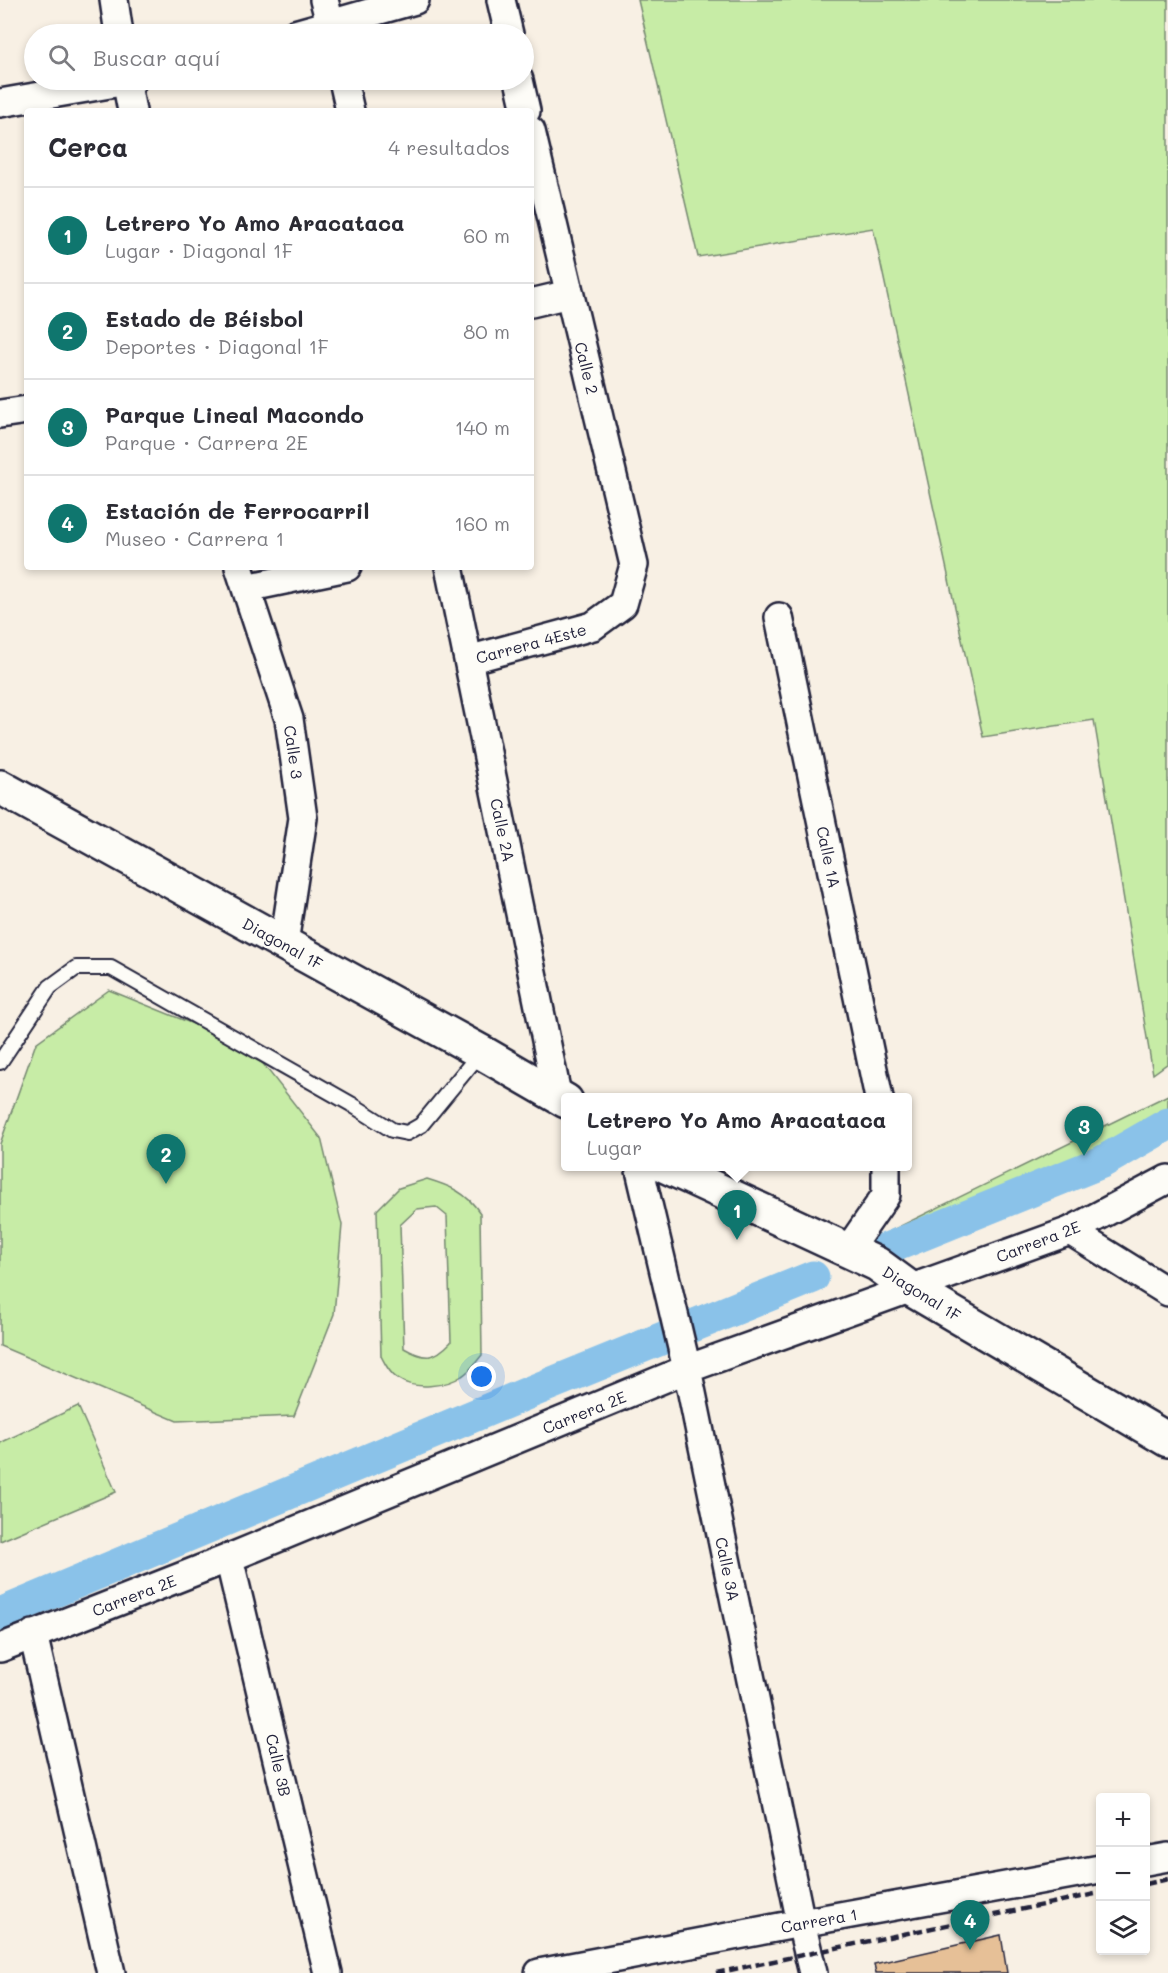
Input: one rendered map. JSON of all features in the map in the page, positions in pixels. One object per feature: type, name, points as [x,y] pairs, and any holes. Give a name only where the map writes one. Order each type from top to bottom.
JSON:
[{"type":"main road","name":"Diagonal 1F","points":[[0,787],[561,1097]]},
{"type":"main road","name":"Diagonal 1F","points":[[675,1171],[863,1257],[911,1289],[1168,1440]]},
{"type":"street","points":[[114,0],[118,24]]},
{"type":"street","points":[[329,20],[415,0]]},
{"type":"street","points":[[501,0],[507,24]]},
{"type":"street","points":[[0,103],[73,90]]},
{"type":"street","points":[[130,90],[132,108]]},
{"type":"street","points":[[345,90],[349,108]]},
{"type":"street","points":[[521,90],[525,108]]},
{"type":"street","name":"Calle 2","points":[[534,144],[634,566],[623,604]]},
{"type":"street","points":[[534,302],[569,294]]},
{"type":"street","points":[[0,414],[24,410]]},
{"type":"street","points":[[243,578],[319,570]]},
{"type":"street","name":"Calle 2A","points":[[450,570],[561,1097]]},
{"type":"street","name":"Calle 3","points":[[243,578],[289,719],[303,818],[284,943]]},
{"type":"street","name":"Carrera 4Este","points":[[468,660],[593,626],[623,604]]},
{"type":"street","name":"Calle 1A","points":[[779,617],[878,1093]]},
{"type":"street","name":"Calle 3A","points":[[640,1171],[685,1362],[813,1973]]},
{"type":"street","points":[[863,1257],[886,1195],[886,1171]]},
{"type":"street","name":"Carrera 2E","points":[[0,1648],[229,1558],[685,1362],[911,1289],[1070,1231],[1168,1179]]},
{"type":"street","points":[[1070,1231],[1168,1292]]},
{"type":"street","name":"Calle 3B","points":[[229,1558],[328,1973]]},
{"type":"street","points":[[33,1634],[111,1973]]},
{"type":"street","points":[[1150,1860],[1168,1857]]},
{"type":"street","name":"Carrera 1","points":[[539,1973],[1096,1870]]},
{"type":"lane","points":[[0,1062],[50,987],[76,968],[111,968],[351,1104],[392,1130],[407,1132],[421,1125],[481,1052]]},
{"type":"green space","points":[[638,0],[1168,0],[1168,1063],[1153,1074],[1094,720],[983,737],[873,228],[698,257]]},
{"type":"green space","points":[[109,990],[250,1047],[321,1138],[342,1225],[334,1314],[294,1416],[177,1421],[0,1346],[0,1144],[36,1043]]},
{"type":"green space","points":[[1168,1095],[1168,1130],[1084,1182],[898,1260],[880,1236]]},
{"type":"green space","points":[[427,1179],[457,1191],[480,1213],[482,1355],[462,1376],[448,1383],[430,1386],[412,1385],[398,1379],[381,1356],[377,1210],[399,1188]],"holes":[[[436,1207],[447,1216],[451,1342],[434,1355],[418,1355],[404,1348],[400,1225],[417,1209]]]},
{"type":"green space","points":[[78,1406],[116,1492],[0,1541],[0,1443]]},
{"type":"building","points":[[1001,1935],[1007,1973],[876,1973],[874,1964]]},
{"type":"waterway","points":[[874,1254],[1102,1162],[1168,1124]]},
{"type":"waterway","points":[[0,1614],[528,1393],[813,1277]]},
{"type":"railway","points":[[1150,1883],[1168,1879]]},
{"type":"railway","points":[[716,1973],[1096,1894]]},
{"type":"place","name":"Parque Lineal Macondo","points":[[1084,1156]]},
{"type":"place","name":"Estado de Béisbol","points":[[166,1184]]},
{"type":"place","name":"Letrero Yo Amo Aracataca","points":[[737,1240]]},
{"type":"place","name":"Estación de Ferrocarril","points":[[970,1950]]}]
